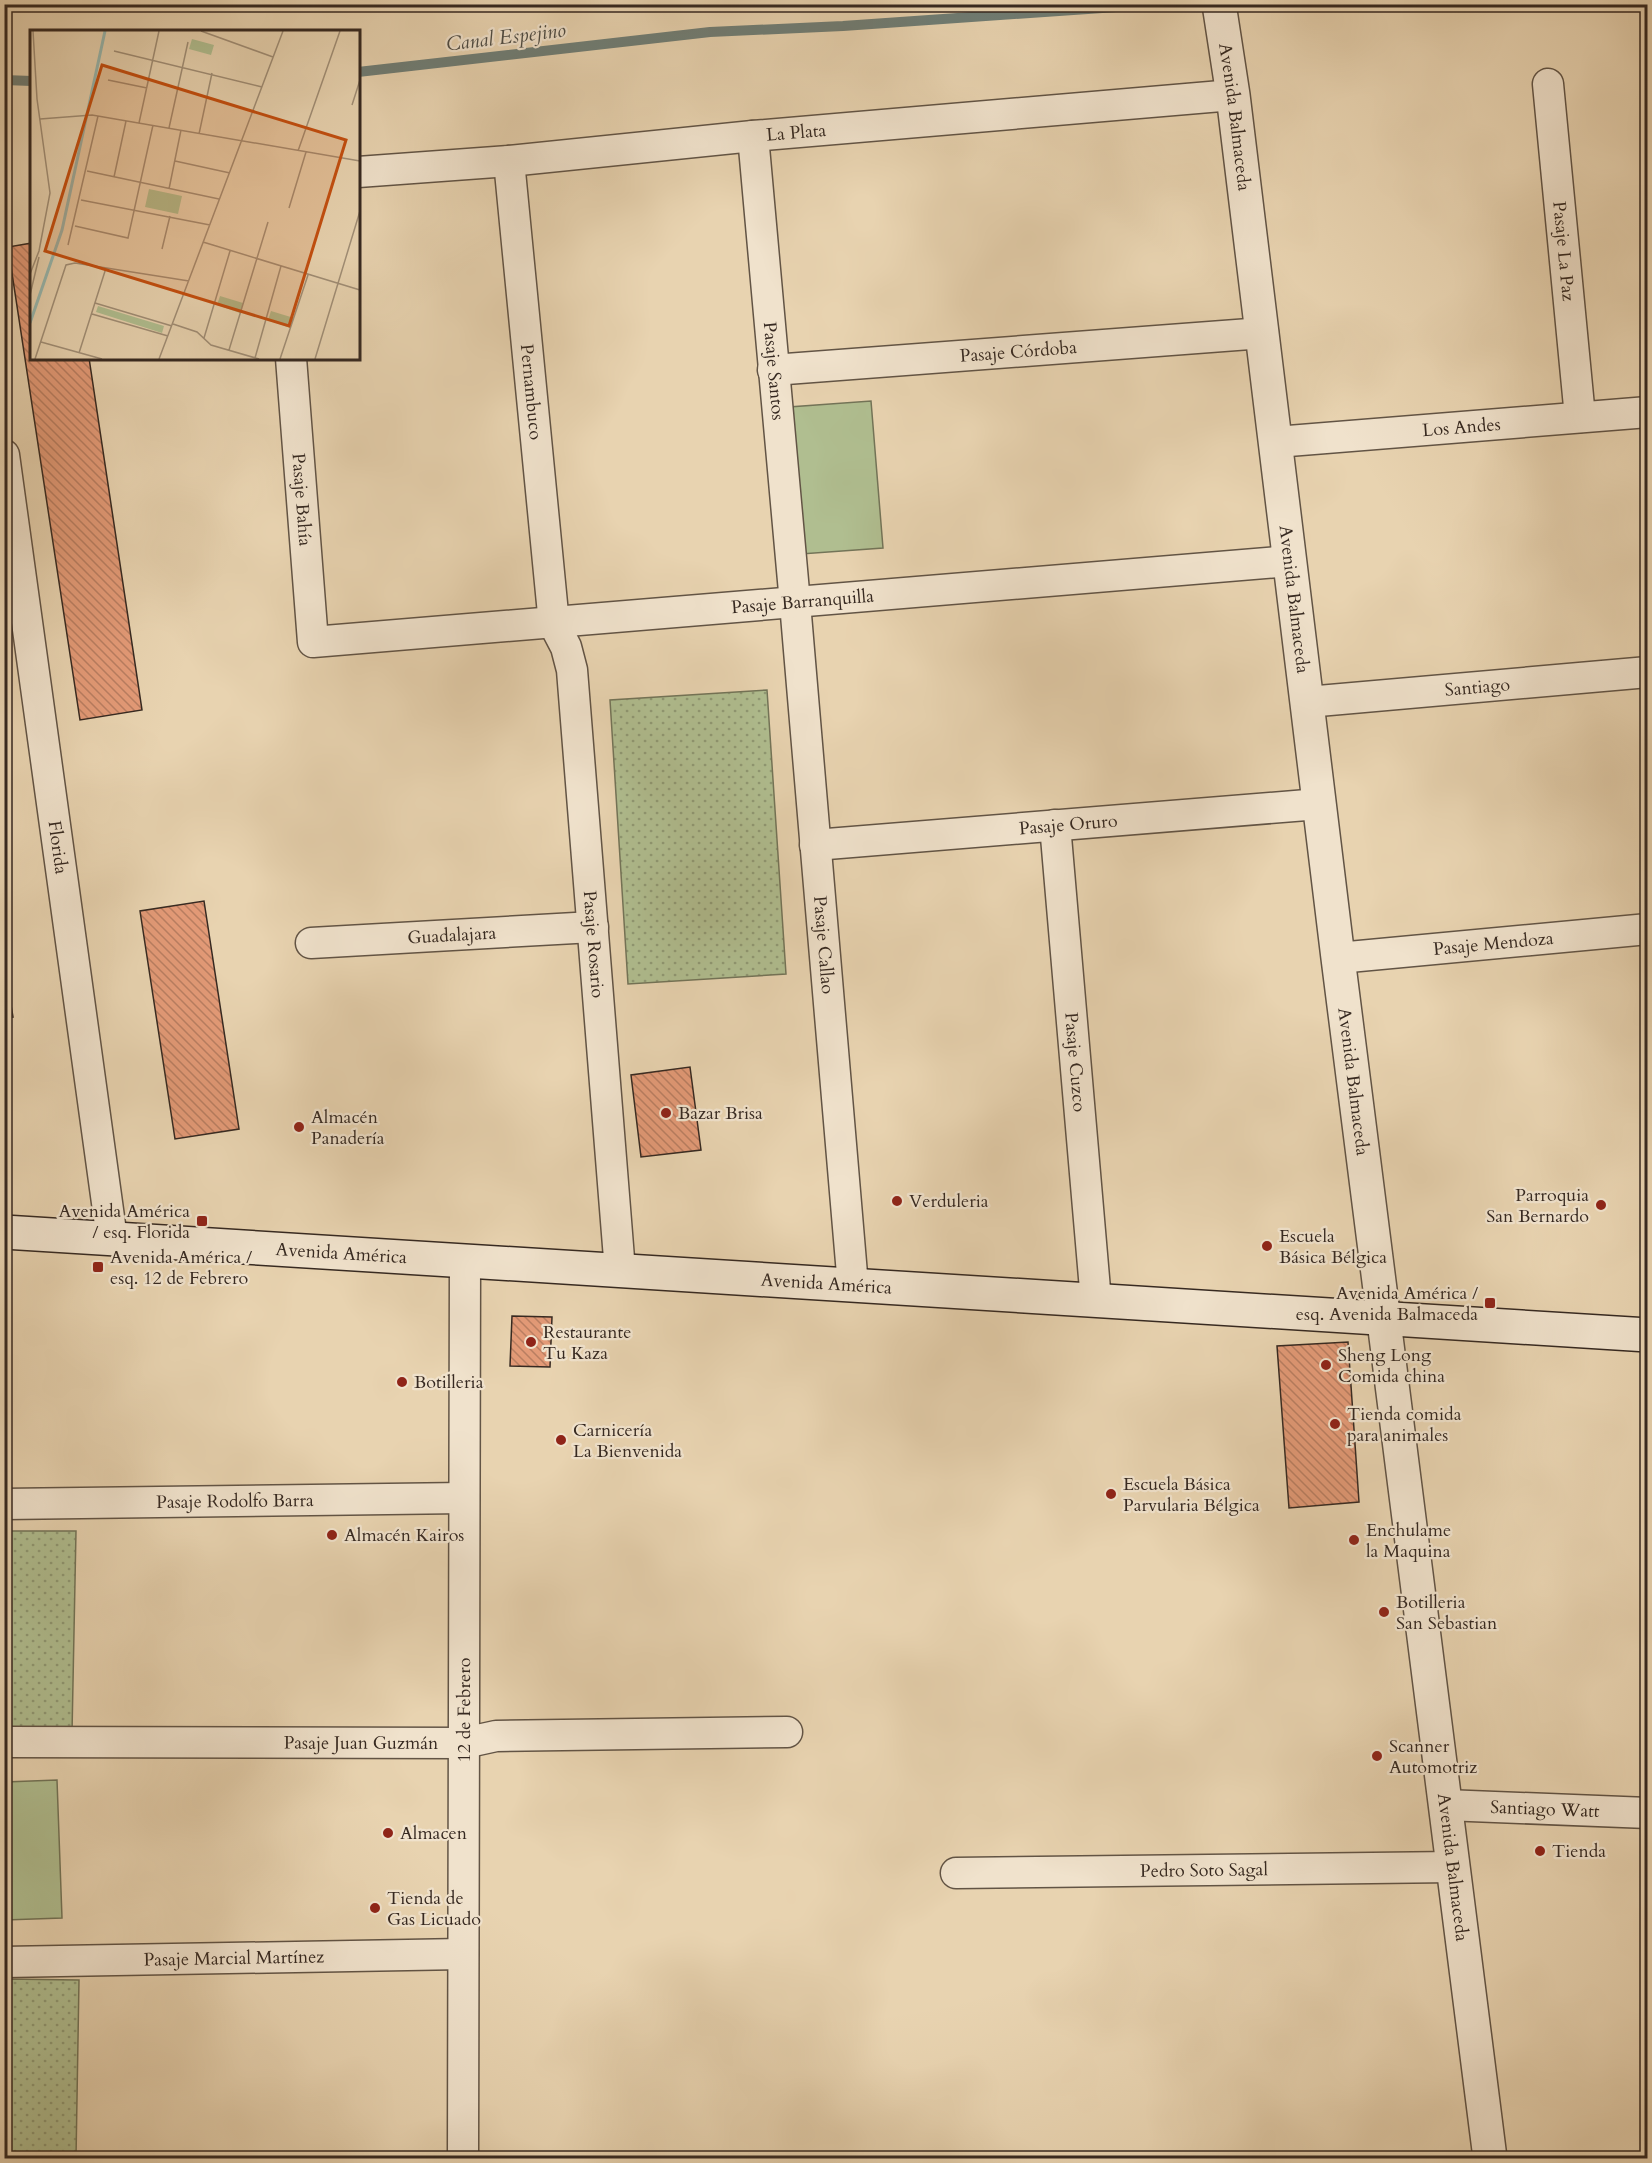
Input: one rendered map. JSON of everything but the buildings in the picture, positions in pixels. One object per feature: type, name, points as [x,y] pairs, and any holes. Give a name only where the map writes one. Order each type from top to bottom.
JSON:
[{"type":"street","name":"Avenida Balmaceda","points":[[1219,4],[1233,94],[1338,958],[1490,2158]]},
{"type":"street","name":"Pasaje La Paz","points":[[1548,84],[1580,417]]},
{"type":"street","name":"La Plata","points":[[360,172],[509,162],[753,136],[1233,94]]},
{"type":"street","name":"Pasaje Santos","points":[[753,136],[795,603]]},
{"type":"street","name":"Pernambuco","points":[[509,162],[554,624]]},
{"type":"street","name":"Pasaje Córdoba","points":[[773,370],[1263,333]]},
{"type":"street","name":"Pasaje Bahía","points":[[291,360],[313,642]]},
{"type":"street","name":"Los Andes","points":[[1276,442],[1647,412]]},
{"type":"street","name":"Florida","points":[[4,455],[9,532],[112,1239]]},
{"type":"street","name":"Pasaje Barranquilla","points":[[313,642],[554,624],[1290,561]]},
{"type":"street","name":"Pasaje Callao","points":[[795,603],[853,1286]]},
{"type":"street","name":"Pasaje Rosario","points":[[554,624],[566,647],[573,670],[620,1271]]},
{"type":"street","name":"Santiago","points":[[1307,702],[1647,672]]},
{"type":"street","name":"Pasaje Oruro","points":[[815,845],[1319,804]]},
{"type":"street","name":"Pasaje Cuzco","points":[[1055,825],[1096,1300]]},
{"type":"street","name":"Guadalajara","points":[[311,943],[593,927]]},
{"type":"street","name":"Pasaje Mendoza","points":[[1338,958],[1647,929]]},
{"type":"street","name":"Avenida América","points":[[4,1232],[1647,1335]]},
{"type":"street","name":"12 de Febrero","points":[[463,2158],[465,1261]]},
{"type":"street","name":"Pasaje Rodolfo Barra","points":[[4,1504],[464,1498]]},
{"type":"street","name":"Pasaje Juan Guzmán","points":[[4,1742],[464,1743],[496,1736],[788,1732]]},
{"type":"street","name":"Santiago Watt","points":[[1445,1805],[1647,1813]]},
{"type":"street","name":"Pedro Soto Sagal","points":[[956,1873],[1453,1867]]},
{"type":"street","name":"Pasaje Marcial Martínez","points":[[4,1962],[464,1954]]},
{"type":"green space","points":[[871,401],[883,548],[801,554],[789,407]]},
{"type":"green space","points":[[767,690],[786,974],[628,984],[610,700]]},
{"type":"green space","points":[[5,1531],[76,1531],[72,1733],[5,1732]]},
{"type":"green space","points":[[57,1780],[62,1918],[5,1920],[5,1782]]},
{"type":"green space","points":[[5,1979],[79,1980],[76,2158],[5,2158]]},
{"type":"waterway","name":"Canal Espejino","points":[[360,72],[710,32],[843,26],[1160,4]]},
{"type":"waterway","name":"Canal Espejino","points":[[4,80],[30,81]]},
{"type":"place","name":"Bazar Brisa","points":[[666,1113]]},
{"type":"place","name":"Almacén Panadería","points":[[299,1127]]},
{"type":"place","name":"Verduleria","points":[[897,1201]]},
{"type":"place","name":"Parroquia San Bernardo","points":[[1601,1205]]},
{"type":"place","name":"Avenida América / esq. Florida","points":[[202,1221]]},
{"type":"place","name":"Escuela Básica Bélgica","points":[[1267,1246]]},
{"type":"place","name":"Avenida América / esq. 12 de Febrero","points":[[98,1267]]},
{"type":"place","name":"Avenida América / esq. Avenida Balmaceda","points":[[1490,1303]]},
{"type":"place","name":"Restaurante Tu Kaza","points":[[531,1342]]},
{"type":"place","name":"Sheng Long Comida china","points":[[1326,1365]]},
{"type":"place","name":"Botilleria","points":[[402,1382]]},
{"type":"place","name":"Tienda comida para animales","points":[[1335,1424]]},
{"type":"place","name":"Carnicería La Bienvenida","points":[[561,1440]]},
{"type":"place","name":"Escuela Básica Parvularia Bélgica","points":[[1111,1494]]},
{"type":"place","name":"Almacén Kairos","points":[[332,1535]]},
{"type":"place","name":"Enchulame la Maquina","points":[[1354,1540]]},
{"type":"place","name":"Botilleria San Sebastian","points":[[1384,1612]]},
{"type":"place","name":"Scanner Automotriz","points":[[1377,1756]]},
{"type":"place","name":"Almacen","points":[[388,1833]]},
{"type":"place","name":"Tienda","points":[[1540,1851]]},
{"type":"place","name":"Tienda de Gas Licuado","points":[[375,1908]]}]
